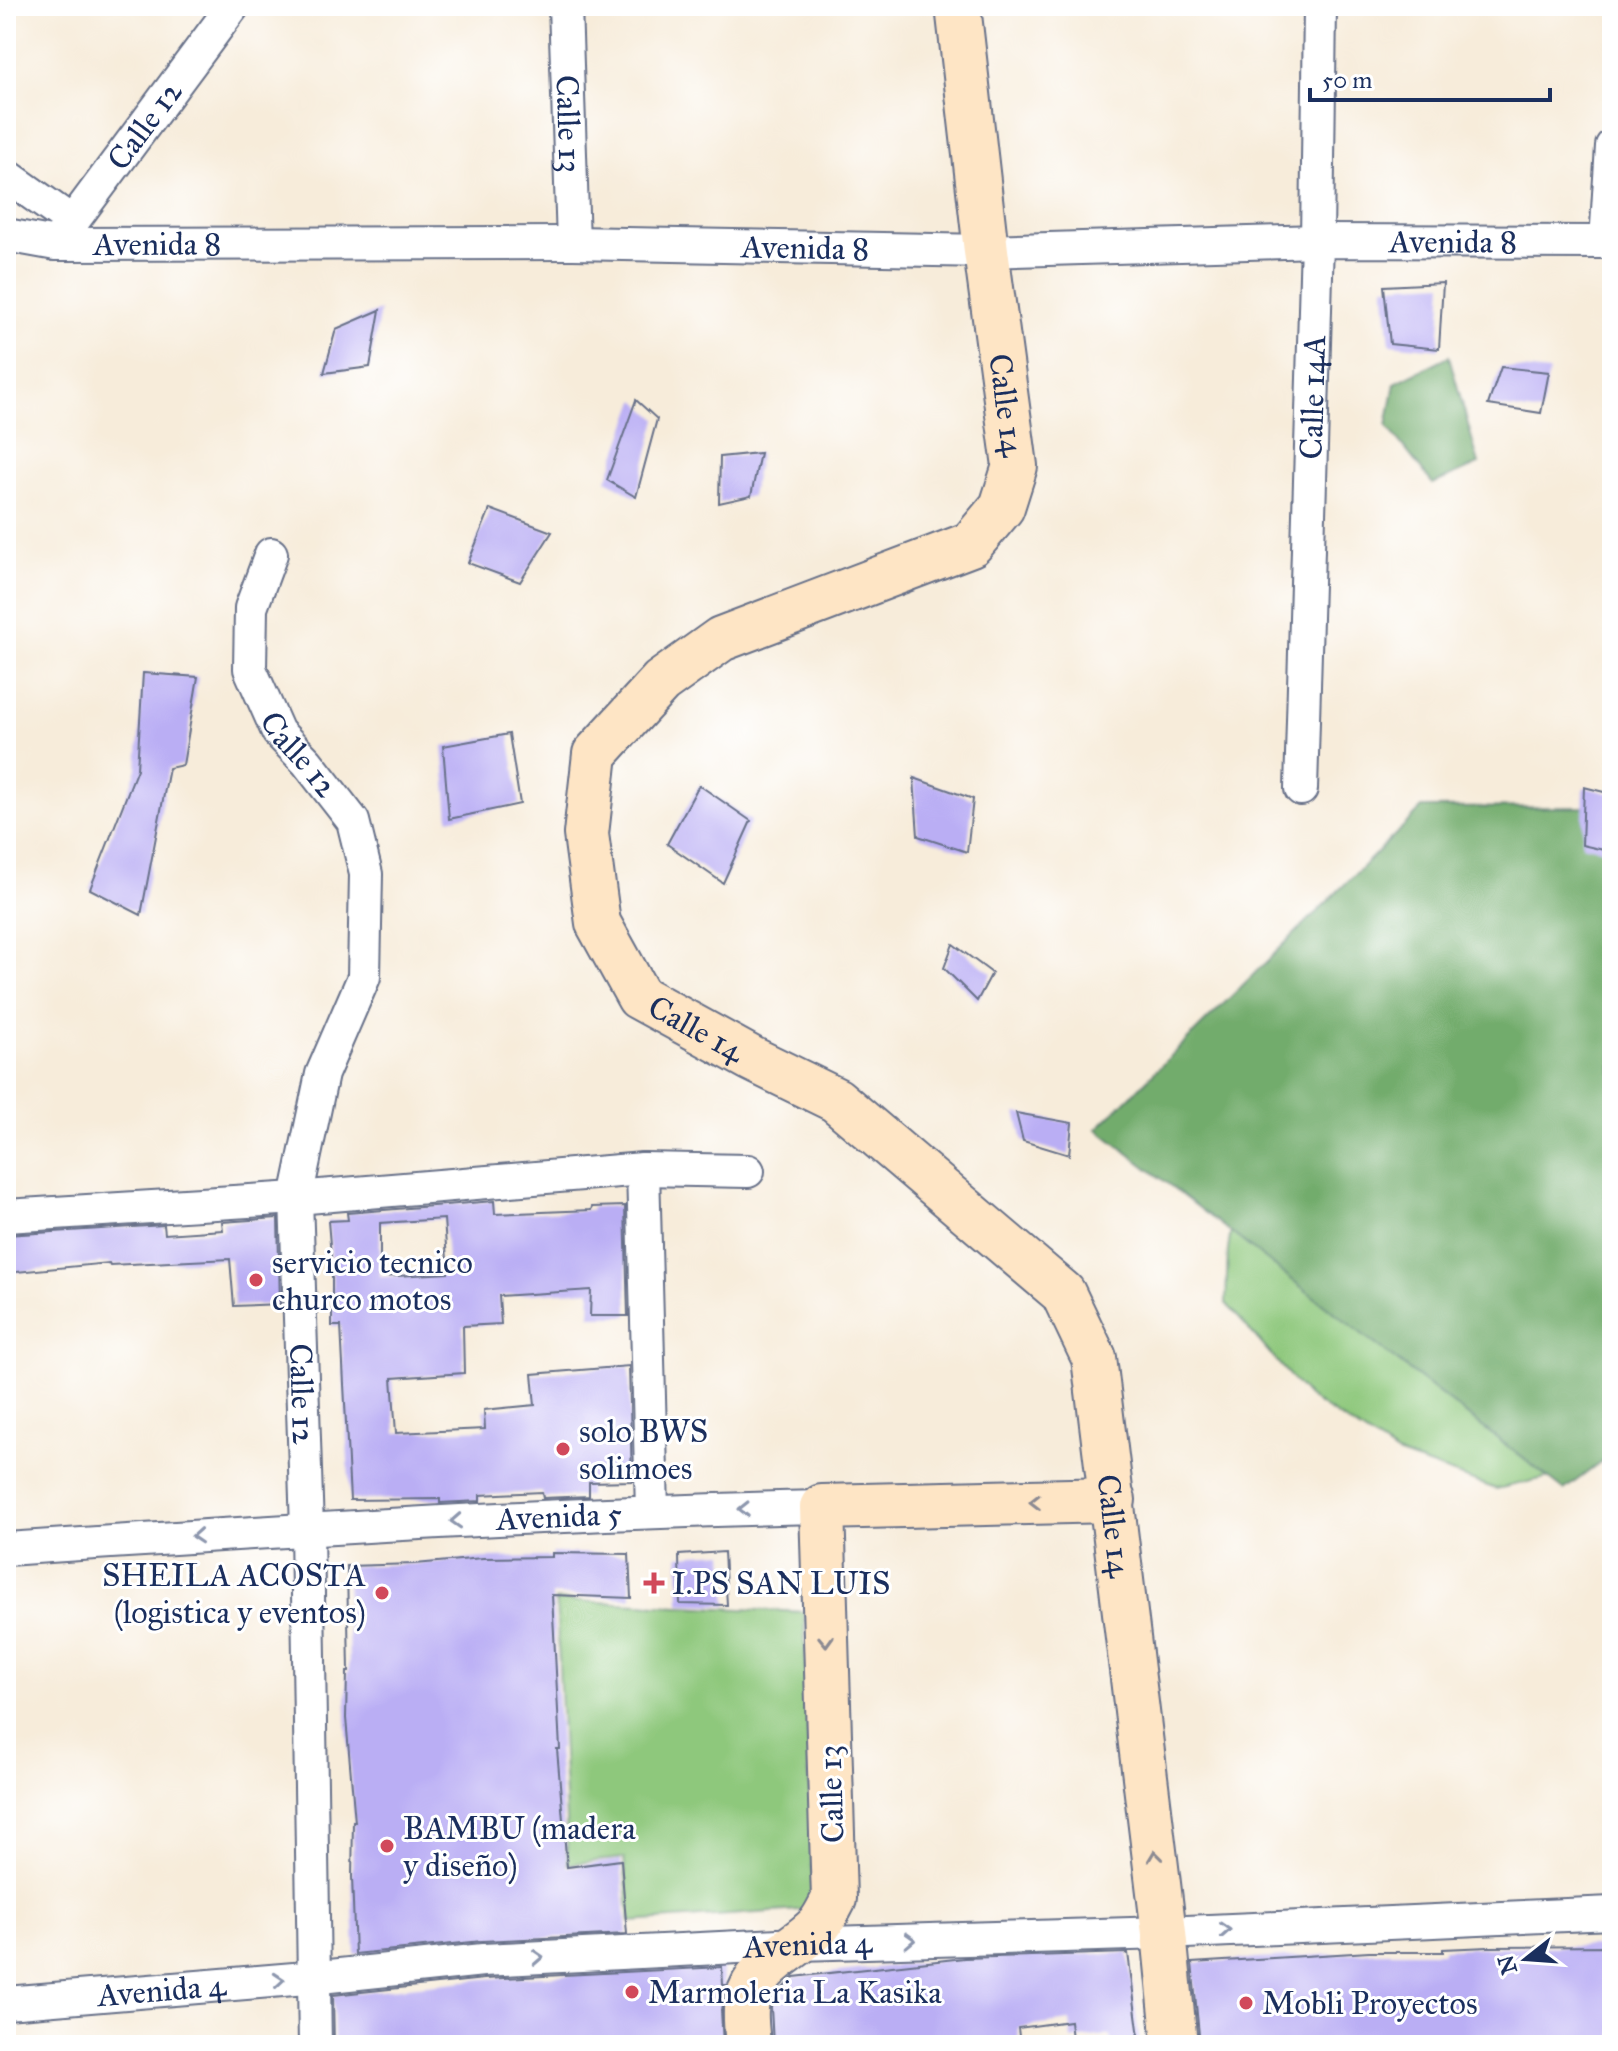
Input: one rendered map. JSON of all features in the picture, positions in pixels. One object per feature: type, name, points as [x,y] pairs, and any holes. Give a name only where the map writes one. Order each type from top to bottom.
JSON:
[{"type":"street","name":"Calle 13","points":[[565,6],[573,243]]},
{"type":"street","name":"Calle 14","points":[[958,6],[1015,466],[1002,507],[971,544],[721,639],[661,682],[595,754],[586,834],[598,923],[639,997],[752,1059],[836,1100],[1063,1293],[1094,1358],[1175,2045]]},
{"type":"street","name":"Calle 14A","points":[[1301,789],[1317,241],[1320,6]]},
{"type":"street","name":"Calle 12","points":[[64,233],[226,8]]},
{"type":"street","name":"Avenida 8","points":[[6,235],[64,233],[986,251],[1317,241],[1606,242],[1612,146]]},
{"type":"street","points":[[6,175],[64,233]]},
{"type":"street","name":"Calle 12","points":[[271,554],[251,608],[250,669],[278,732],[307,762],[353,821],[366,874],[364,977],[322,1074],[296,1198],[307,1529],[315,2045]]},
{"type":"street","points":[[643,1169],[652,1511]]},
{"type":"street","points":[[6,1216],[296,1198],[643,1169],[748,1171]]},
{"type":"street","name":"Avenida 5","points":[[6,1549],[652,1511],[1113,1500]]},
{"type":"street","name":"Calle 13","points":[[748,2045],[746,2002],[756,1982],[776,1957],[799,1944],[821,1923],[834,1899],[822,1507]]},
{"type":"street","name":"Avenida 4","points":[[6,2003],[483,1960],[799,1944],[1164,1933],[1612,1913]]},
{"type":"green space","points":[[1449,356],[1479,464],[1433,484],[1387,426],[1395,383]]},
{"type":"green space","points":[[1612,807],[1612,1454],[1564,1490],[1097,1129],[1422,808]]},
{"type":"green space","points":[[1238,1186],[1568,1473],[1496,1489],[1397,1454],[1308,1397],[1226,1303],[1228,1249]]},
{"type":"green space","points":[[556,1600],[804,1612],[813,1909],[630,1922],[624,1858],[568,1864]]},
{"type":"building","points":[[1443,283],[1439,349],[1390,344],[1384,286]]},
{"type":"building","points":[[380,310],[370,367],[324,373],[336,329]]},
{"type":"building","points":[[1501,367],[1549,372],[1541,413],[1488,405]]},
{"type":"building","points":[[636,400],[657,419],[636,497],[607,480]]},
{"type":"building","points":[[760,453],[751,496],[719,503],[720,457]]},
{"type":"building","points":[[490,509],[552,532],[520,582],[468,563]]},
{"type":"building","points":[[143,673],[198,677],[183,765],[169,768],[141,915],[90,889],[137,769]]},
{"type":"building","points":[[509,734],[520,804],[449,819],[443,746]]},
{"type":"building","points":[[914,778],[973,799],[967,852],[918,836]]},
{"type":"building","points":[[699,785],[751,821],[723,883],[667,844]]},
{"type":"building","points":[[1584,787],[1612,794],[1612,852],[1582,845]]},
{"type":"building","points":[[953,944],[992,973],[977,1001],[944,968]]},
{"type":"building","points":[[1016,1113],[1072,1123],[1069,1155],[1023,1141]]},
{"type":"building","points":[[494,1201],[495,1214],[625,1206],[628,1316],[590,1316],[591,1290],[499,1296],[501,1324],[463,1326],[464,1373],[392,1378],[396,1433],[485,1429],[484,1410],[535,1405],[532,1374],[629,1366],[632,1481],[589,1482],[589,1496],[543,1498],[542,1492],[480,1495],[480,1501],[440,1503],[440,1499],[350,1500],[341,1326],[332,1326],[328,1221],[348,1220],[347,1213]],"holes":[[[444,1219],[448,1273],[380,1277],[380,1223]]]},
{"type":"building","points":[[278,1218],[280,1304],[234,1306],[230,1259],[109,1263],[6,1273],[6,1235],[164,1225],[165,1234],[223,1230],[222,1222]]},
{"type":"building","points":[[724,1552],[727,1605],[680,1604],[679,1555]]},
{"type":"building","points":[[552,1553],[629,1554],[631,1598],[552,1595],[560,1749],[557,1749],[567,1867],[621,1860],[627,1934],[482,1941],[355,1954],[352,1877],[355,1822],[346,1718],[349,1672],[347,1566],[552,1557]]},
{"type":"building","points":[[1612,1946],[1612,2045],[1200,2045],[1192,1963],[1369,1952],[1443,1952],[1443,1949],[1489,1947]]},
{"type":"building","points":[[1128,1953],[1140,2045],[1112,2045],[1110,2035],[1072,2039],[1070,2021],[1018,2028],[1020,2045],[773,2045],[771,2007],[779,1992],[794,1977],[964,1958]]},
{"type":"building","points":[[722,1967],[723,1985],[726,1985],[721,2010],[723,2045],[334,2045],[333,1995],[484,1979]]},
{"type":"place","name":"servicio tecnico churco motos","points":[[256,1280]]},
{"type":"place","name":"solo BWS solimoes","points":[[563,1449]]},
{"type":"place","name":"I.PS SAN LUIS","points":[[654,1583]]},
{"type":"place","name":"SHEILA ACOSTA (logistica y eventos)","points":[[382,1593]]},
{"type":"place","name":"BAMBU (madera y diseño)","points":[[387,1846]]},
{"type":"place","name":"Marmoleria La Kasika","points":[[632,1992]]},
{"type":"place","name":"Mobli Proyectos","points":[[1246,2003]]}]
